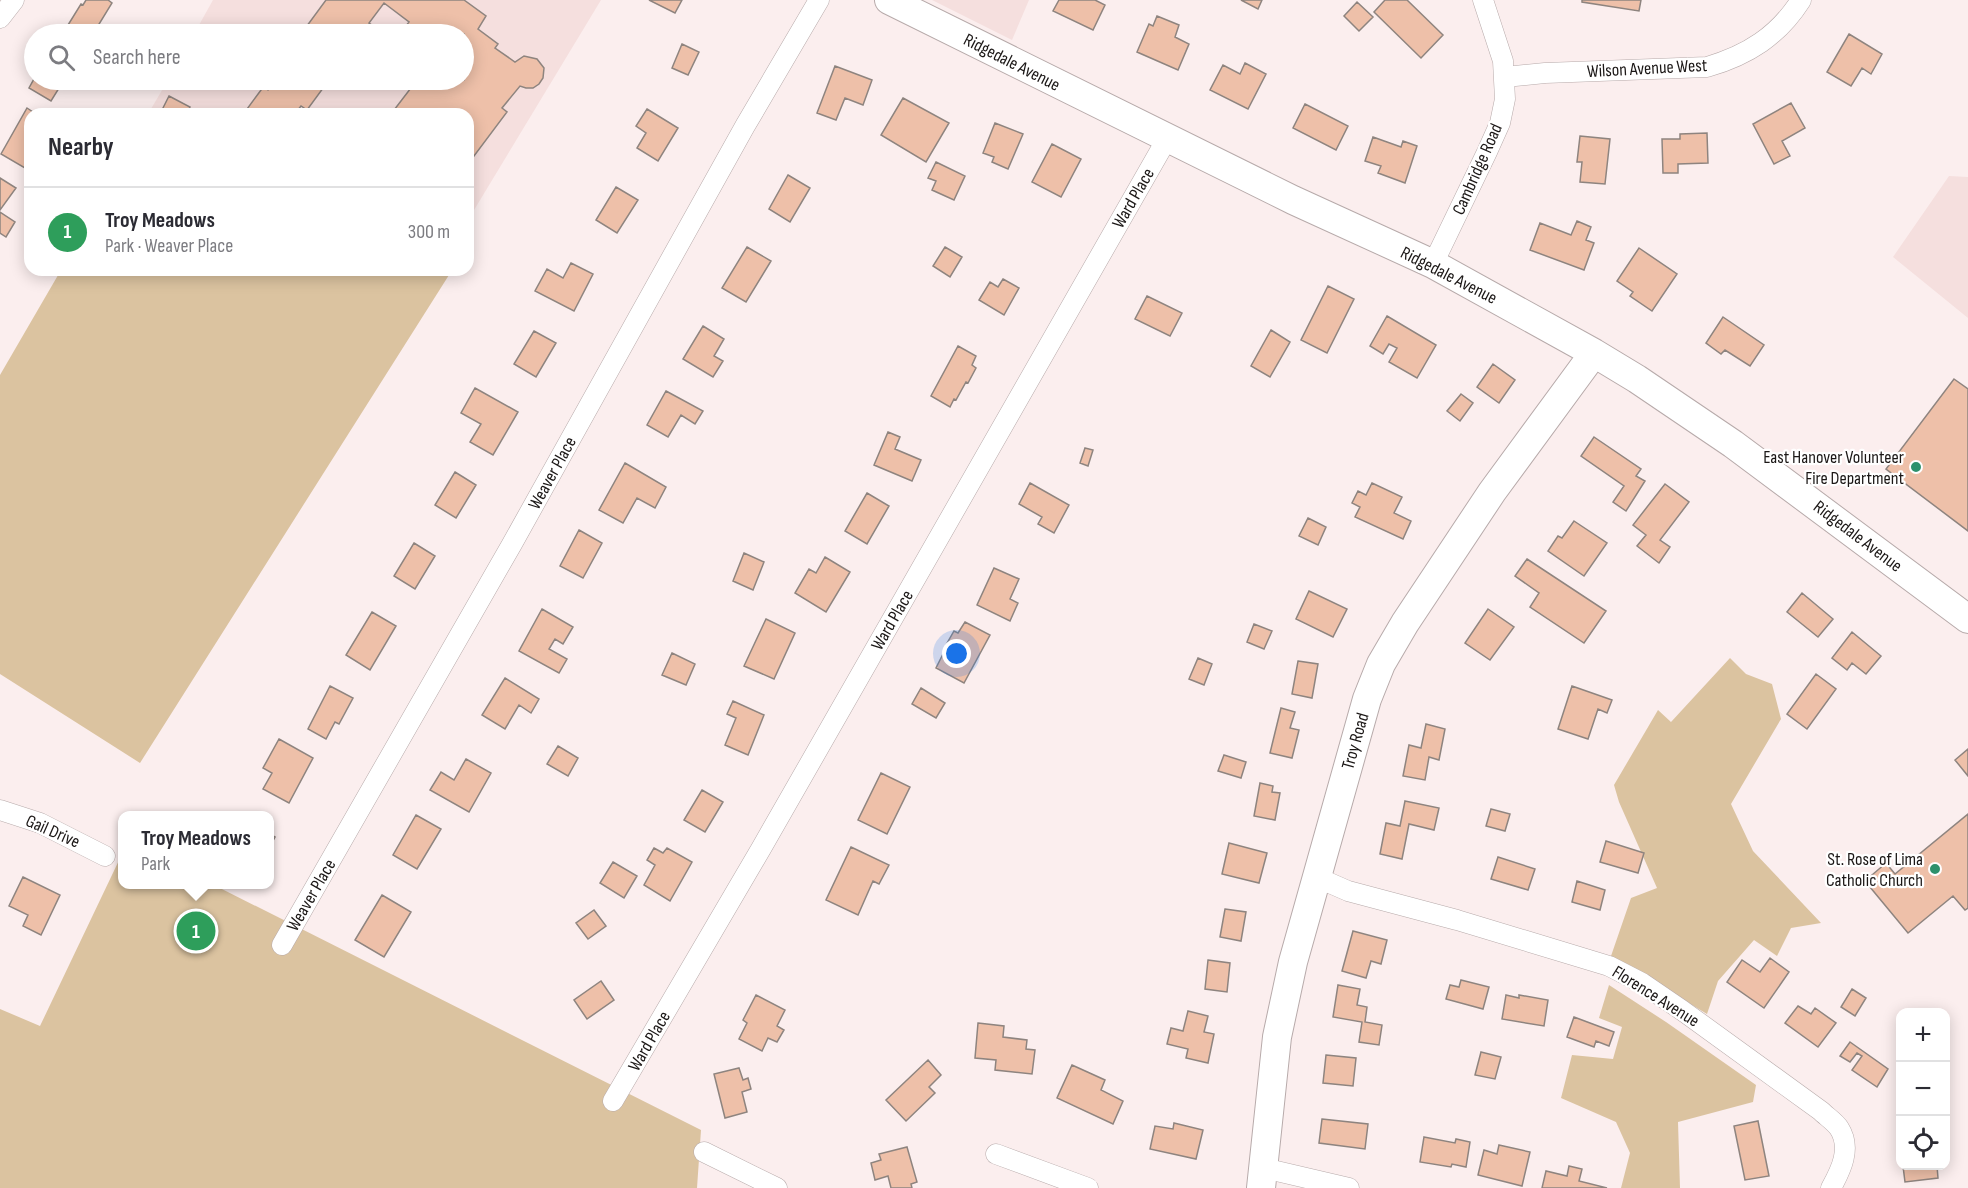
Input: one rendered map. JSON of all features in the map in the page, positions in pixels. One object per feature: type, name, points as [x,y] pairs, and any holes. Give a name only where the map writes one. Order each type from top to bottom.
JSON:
[{"type":"main road","name":"Ridgedale Avenue","points":[[889,0],[1293,200],[1433,264],[1594,352],[1733,444],[1968,620]]},
{"type":"main road","name":"Troy Road","points":[[1263,1178],[1276,1037],[1293,962],[1367,699],[1381,664],[1492,492],[1594,352]]},
{"type":"street","points":[[0,18],[14,0]]},
{"type":"street","name":"Weaver Place","points":[[282,945],[501,565],[745,126],[819,0]]},
{"type":"street","name":"Cambridge Road","points":[[1433,264],[1500,123],[1505,99],[1503,61],[1483,0]]},
{"type":"street","name":"Wilson Avenue West","points":[[1505,77],[1545,73],[1707,67],[1732,60],[1761,44],[1791,16],[1801,0]]},
{"type":"street","name":"Ward Place","points":[[613,1101],[768,836],[1168,137]]},
{"type":"street","name":"Gail Drive","points":[[0,810],[40,823],[105,856]]},
{"type":"street","name":"Florence Avenue","points":[[1316,877],[1348,891],[1569,952],[1609,966],[1642,983],[1821,1111],[1839,1127],[1845,1151],[1844,1163],[1831,1188]]},
{"type":"street","points":[[704,1152],[777,1188]]},
{"type":"street","points":[[996,1154],[1088,1188]]},
{"type":"street","points":[[1263,1178],[1348,1188]]},
{"type":"shaded area","points":[[213,0],[601,0],[474,210],[474,108],[152,108],[162,90],[474,90],[474,24],[200,24]]},
{"type":"shaded area","points":[[932,0],[1029,0],[1012,40]]},
{"type":"shaded area","points":[[1949,176],[1968,177],[1968,318],[1893,257]]},
{"type":"shaded area","points":[[58,276],[448,276],[140,763],[0,674],[0,375]]},
{"type":"shaded area","points":[[1730,658],[1746,674],[1772,684],[1781,719],[1731,804],[1753,851],[1821,923],[1791,928],[1777,956],[1754,940],[1718,981],[1707,1014],[1611,956],[1631,898],[1657,888],[1619,802],[1614,785],[1658,710],[1671,722]]},
{"type":"shaded area","points":[[118,862],[118,889],[222,889],[701,1130],[697,1188],[0,1188],[0,1009],[40,1026]]},
{"type":"shaded area","points":[[1609,985],[1756,1085],[1753,1102],[1678,1122],[1680,1188],[1621,1188],[1630,1153],[1616,1122],[1561,1098],[1572,1055],[1613,1059],[1622,1027],[1599,1018]]},
{"type":"building","points":[[86,0],[108,0],[112,3],[99,24],[69,24],[81,4],[83,5]]},
{"type":"building","points":[[326,0],[464,0],[486,16],[478,29],[498,44],[495,48],[515,62],[524,56],[537,59],[544,68],[543,78],[533,88],[520,86],[502,108],[507,112],[474,156],[474,108],[396,108],[409,90],[474,90],[474,24],[408,24],[409,22],[384,3],[370,24],[308,24]]},
{"type":"building","points":[[649,0],[682,0],[675,13]]},
{"type":"building","points":[[1059,0],[1095,0],[1105,5],[1093,30],[1053,11]]},
{"type":"building","points":[[1241,0],[1262,0],[1258,9]]},
{"type":"building","points":[[1385,0],[1407,0],[1443,35],[1421,58],[1374,12]]},
{"type":"building","points":[[1582,0],[1641,0],[1639,11],[1582,2]]},
{"type":"building","points":[[1357,2],[1373,17],[1359,31],[1344,16]]},
{"type":"building","points":[[1157,16],[1179,25],[1175,37],[1189,44],[1178,70],[1137,52],[1149,24],[1153,26]]},
{"type":"building","points":[[1849,34],[1882,54],[1871,74],[1862,68],[1851,86],[1827,72]]},
{"type":"building","points":[[682,44],[699,52],[688,75],[672,68]]},
{"type":"building","points":[[1245,63],[1266,74],[1248,109],[1210,90],[1223,65],[1240,74]]},
{"type":"building","points":[[835,66],[872,80],[863,105],[845,98],[836,120],[817,113]]},
{"type":"building","points":[[32,90],[58,90],[51,101]]},
{"type":"building","points":[[261,90],[322,90],[308,108],[301,106],[299,108],[248,108]]},
{"type":"building","points":[[169,96],[190,107],[189,108],[163,108]]},
{"type":"building","points":[[903,98],[949,123],[926,162],[881,135]]},
{"type":"building","points":[[1791,103],[1805,128],[1782,141],[1790,156],[1774,164],[1753,124]]},
{"type":"building","points":[[1305,104],[1348,126],[1336,150],[1293,128]]},
{"type":"building","points":[[647,109],[678,128],[658,161],[637,148],[646,133],[636,126]]},
{"type":"building","points":[[24,113],[24,167],[1,154]]},
{"type":"building","points":[[995,123],[1023,134],[1008,169],[992,162],[994,157],[983,153]]},
{"type":"building","points":[[1707,133],[1708,163],[1678,164],[1678,173],[1663,173],[1662,139],[1680,139],[1680,134]]},
{"type":"building","points":[[1580,136],[1610,139],[1605,184],[1580,182],[1582,162],[1577,162]]},
{"type":"building","points":[[1373,137],[1401,147],[1403,141],[1417,146],[1405,183],[1378,173],[1381,166],[1365,161]]},
{"type":"building","points":[[1052,144],[1081,159],[1061,197],[1032,182]]},
{"type":"building","points":[[936,162],[965,176],[954,200],[932,190],[936,181],[928,178]]},
{"type":"building","points":[[788,175],[810,188],[790,222],[769,209]]},
{"type":"building","points":[[0,178],[16,188],[0,210]]},
{"type":"building","points":[[616,187],[638,200],[617,233],[596,220]]},
{"type":"building","points":[[0,212],[15,222],[6,237],[0,233]]},
{"type":"building","points":[[1577,221],[1591,227],[1586,240],[1594,243],[1584,270],[1530,250],[1540,223],[1571,235]]},
{"type":"building","points":[[747,247],[771,261],[746,302],[722,288]]},
{"type":"building","points":[[945,247],[962,257],[950,277],[933,266]]},
{"type":"building","points":[[1639,248],[1677,274],[1652,311],[1630,296],[1633,292],[1617,281]]},
{"type":"building","points":[[571,263],[593,274],[574,311],[535,291],[547,269],[563,278]]},
{"type":"building","points":[[1003,279],[1019,288],[1004,315],[979,300],[990,282],[998,287]]},
{"type":"building","points":[[1328,286],[1354,299],[1327,353],[1301,340]]},
{"type":"building","points":[[1147,296],[1182,313],[1170,336],[1135,319]]},
{"type":"building","points":[[1387,316],[1436,345],[1417,378],[1389,362],[1397,348],[1389,344],[1383,354],[1370,346]]},
{"type":"building","points":[[1723,317],[1764,345],[1750,366],[1725,350],[1721,354],[1706,343]]},
{"type":"building","points":[[703,326],[724,339],[714,356],[723,361],[713,377],[683,359]]},
{"type":"building","points":[[1271,330],[1290,342],[1270,377],[1251,366]]},
{"type":"building","points":[[534,331],[556,343],[536,377],[514,364]]},
{"type":"building","points":[[958,346],[976,356],[972,365],[976,368],[950,407],[931,396]]},
{"type":"building","points":[[1493,364],[1515,380],[1499,403],[1477,387]]},
{"type":"building","points":[[1954,379],[1968,389],[1968,531],[1886,469]]},
{"type":"building","points":[[475,388],[518,412],[493,455],[470,442],[481,424],[461,413]]},
{"type":"building","points":[[666,391],[703,411],[695,424],[681,415],[668,437],[647,425]]},
{"type":"building","points":[[1461,394],[1473,403],[1460,421],[1447,411]]},
{"type":"building","points":[[888,432],[900,437],[895,449],[921,460],[912,481],[874,465]]},
{"type":"building","points":[[1594,437],[1641,469],[1636,476],[1645,481],[1626,511],[1613,502],[1624,486],[1581,456]]},
{"type":"building","points":[[1085,448],[1093,450],[1088,466],[1080,463]]},
{"type":"building","points":[[625,463],[666,487],[655,508],[637,498],[623,523],[599,510]]},
{"type":"building","points":[[455,472],[476,485],[456,518],[435,505]]},
{"type":"building","points":[[1030,483],[1069,505],[1054,533],[1038,524],[1042,517],[1019,504]]},
{"type":"building","points":[[1372,483],[1402,497],[1394,513],[1411,521],[1403,539],[1355,517],[1360,507],[1352,503],[1358,491],[1366,495]]},
{"type":"building","points":[[1665,484],[1689,502],[1660,540],[1670,547],[1659,563],[1637,546],[1646,535],[1633,525]]},
{"type":"building","points":[[867,493],[889,506],[867,544],[845,531]]},
{"type":"building","points":[[1308,518],[1326,527],[1318,545],[1299,536]]},
{"type":"building","points":[[1574,521],[1607,543],[1584,576],[1548,551],[1558,536],[1562,538]]},
{"type":"building","points":[[579,530],[602,543],[583,578],[560,566]]},
{"type":"building","points":[[414,543],[435,556],[415,589],[394,576]]},
{"type":"building","points":[[744,553],[764,562],[753,590],[733,581]]},
{"type":"building","points":[[825,557],[850,572],[826,612],[795,593],[809,569],[816,573]]},
{"type":"building","points":[[1527,559],[1606,611],[1584,643],[1530,607],[1539,593],[1515,576]]},
{"type":"building","points":[[994,568],[1019,579],[1010,599],[1018,603],[1010,621],[977,605]]},
{"type":"building","points":[[1309,591],[1347,609],[1333,637],[1296,619]]},
{"type":"building","points":[[1802,593],[1833,619],[1818,637],[1787,612]]},
{"type":"building","points":[[542,609],[573,627],[563,644],[555,639],[549,649],[567,659],[559,673],[519,651]]},
{"type":"building","points":[[1488,609],[1514,627],[1490,660],[1465,643]]},
{"type":"building","points":[[372,612],[396,626],[370,670],[346,655]]},
{"type":"building","points":[[766,619],[795,633],[774,679],[744,666]]},
{"type":"building","points":[[965,622],[990,635],[964,683],[936,668],[944,652],[947,654],[951,648],[946,645],[954,631],[958,633]]},
{"type":"building","points":[[1254,624],[1272,631],[1264,649],[1247,642]]},
{"type":"building","points":[[1852,632],[1881,656],[1866,674],[1852,663],[1847,670],[1832,658]]},
{"type":"building","points":[[672,653],[695,664],[686,685],[662,675]]},
{"type":"building","points":[[1198,658],[1212,664],[1204,685],[1189,679]]},
{"type":"building","points":[[1298,661],[1318,664],[1312,698],[1292,694]]},
{"type":"building","points":[[1816,674],[1836,689],[1807,729],[1787,714]]},
{"type":"building","points":[[505,678],[539,699],[531,713],[519,705],[505,729],[482,715]]},
{"type":"building","points":[[330,686],[353,698],[339,724],[335,722],[326,739],[308,729]]},
{"type":"building","points":[[1572,686],[1612,700],[1607,713],[1598,709],[1588,739],[1558,729]]},
{"type":"building","points":[[921,688],[945,703],[936,718],[912,704]]},
{"type":"building","points":[[733,701],[764,715],[748,755],[725,745],[736,718],[727,714]]},
{"type":"building","points":[[1281,708],[1295,712],[1290,728],[1299,730],[1292,758],[1270,753]]},
{"type":"building","points":[[1426,724],[1445,729],[1439,760],[1429,757],[1425,780],[1403,776],[1409,745],[1421,748]]},
{"type":"building","points":[[279,739],[313,758],[289,803],[263,789],[272,773],[263,768]]},
{"type":"building","points":[[558,746],[578,758],[568,776],[547,764]]},
{"type":"building","points":[[1968,749],[1968,776],[1955,760]]},
{"type":"building","points":[[1224,755],[1246,762],[1241,778],[1218,771]]},
{"type":"building","points":[[466,759],[491,773],[469,812],[430,790],[441,772],[454,780]]},
{"type":"building","points":[[881,773],[910,787],[887,834],[858,820]]},
{"type":"building","points":[[1260,783],[1273,786],[1272,792],[1280,793],[1275,820],[1254,816]]},
{"type":"building","points":[[702,790],[723,802],[705,832],[684,820]]},
{"type":"building","points":[[1405,801],[1439,808],[1434,830],[1409,824],[1402,859],[1380,854],[1386,823],[1400,826]]},
{"type":"building","points":[[1491,809],[1510,814],[1505,831],[1486,826]]},
{"type":"building","name":"St. Rose of Lima Catholic Church","points":[[1968,814],[1968,908],[1965,910],[1953,896],[1908,933],[1865,881],[1886,863],[1895,874]]},
{"type":"building","points":[[416,815],[441,829],[417,869],[393,855]]},
{"type":"building","points":[[1606,841],[1644,853],[1638,873],[1600,862]]},
{"type":"building","points":[[1229,843],[1267,853],[1259,883],[1222,874]]},
{"type":"building","points":[[851,847],[889,865],[879,884],[873,881],[858,915],[826,900]]},
{"type":"building","points":[[654,848],[663,853],[667,848],[692,862],[670,901],[644,885],[655,865],[647,860]]},
{"type":"building","points":[[1498,857],[1535,869],[1528,890],[1491,879]]},
{"type":"building","points":[[613,862],[637,876],[624,898],[600,883]]},
{"type":"building","points":[[23,877],[60,895],[41,935],[23,926],[28,915],[9,906]]},
{"type":"building","points":[[1577,881],[1605,890],[1600,910],[1572,902]]},
{"type":"building","points":[[382,895],[411,912],[384,957],[355,940]]},
{"type":"building","points":[[1225,909],[1246,912],[1241,941],[1220,937]]},
{"type":"building","points":[[594,910],[606,926],[588,939],[576,923]]},
{"type":"building","points":[[1353,931],[1387,940],[1381,964],[1371,961],[1366,978],[1342,971]]},
{"type":"building","points":[[1770,958],[1789,972],[1764,1008],[1727,982],[1742,960],[1760,972]]},
{"type":"building","points":[[1208,960],[1230,963],[1227,992],[1205,989]]},
{"type":"building","points":[[1461,980],[1489,987],[1483,1009],[1446,999],[1450,985],[1459,987]]},
{"type":"building","points":[[601,981],[614,1000],[587,1019],[574,1000]]},
{"type":"building","points":[[1338,985],[1360,989],[1357,1005],[1367,1007],[1365,1022],[1382,1025],[1379,1045],[1359,1042],[1362,1022],[1333,1017]]},
{"type":"building","points":[[1852,989],[1866,998],[1855,1016],[1841,1007]]},
{"type":"building","points":[[756,995],[785,1010],[777,1026],[784,1030],[777,1042],[768,1038],[762,1051],[739,1039],[747,1023],[743,1020]]},
{"type":"building","points":[[1506,995],[1548,1000],[1544,1026],[1502,1019]]},
{"type":"building","points":[[1798,1006],[1811,1014],[1815,1008],[1836,1023],[1818,1047],[1785,1023]]},
{"type":"building","points":[[1188,1011],[1208,1016],[1204,1032],[1214,1034],[1208,1063],[1186,1058],[1188,1049],[1167,1044],[1171,1028],[1183,1031]]},
{"type":"building","points":[[1574,1017],[1614,1032],[1609,1046],[1596,1041],[1594,1047],[1567,1037]]},
{"type":"building","points":[[978,1023],[1004,1026],[1003,1037],[1027,1040],[1026,1049],[1035,1050],[1032,1074],[995,1070],[996,1060],[975,1058]]},
{"type":"building","points":[[1850,1042],[1888,1069],[1877,1087],[1852,1070],[1862,1056],[1857,1053],[1850,1062],[1840,1056]]},
{"type":"building","points":[[1481,1052],[1501,1057],[1495,1079],[1475,1075]]},
{"type":"building","points":[[1326,1055],[1356,1058],[1353,1086],[1323,1083]]},
{"type":"building","points":[[928,1060],[941,1075],[929,1087],[935,1093],[906,1121],[886,1100]]},
{"type":"building","points":[[1072,1065],[1105,1080],[1101,1090],[1123,1101],[1113,1124],[1057,1098]]},
{"type":"building","points":[[739,1068],[743,1080],[748,1078],[751,1089],[742,1092],[747,1112],[725,1118],[714,1074]]},
{"type":"building","points":[[1322,1119],[1368,1124],[1365,1149],[1319,1143]]},
{"type":"building","points":[[1758,1121],[1769,1176],[1745,1180],[1734,1126]]},
{"type":"building","points":[[1174,1123],[1203,1130],[1196,1159],[1150,1149],[1155,1126],[1173,1129]]},
{"type":"building","points":[[1424,1137],[1455,1143],[1456,1139],[1470,1142],[1466,1167],[1420,1162]]},
{"type":"building","points":[[1499,1145],[1530,1152],[1522,1186],[1478,1175],[1484,1150],[1497,1154]]},
{"type":"building","points":[[907,1147],[917,1182],[911,1184],[912,1188],[891,1188],[888,1176],[875,1180],[871,1163],[881,1160],[879,1154]]},
{"type":"building","points":[[1569,1166],[1582,1169],[1579,1181],[1607,1188],[1542,1188],[1546,1171],[1567,1176]]},
{"type":"building","points":[[1904,1170],[1937,1170],[1938,1178],[1905,1182]]},
{"type":"place","name":"East Hanover Volunteer Fire Department","points":[[1916,467]]},
{"type":"place","name":"St. Rose of Lima Catholic Church","points":[[1935,869]]},
{"type":"place","name":"Troy Meadows","points":[[196,931]]}]
